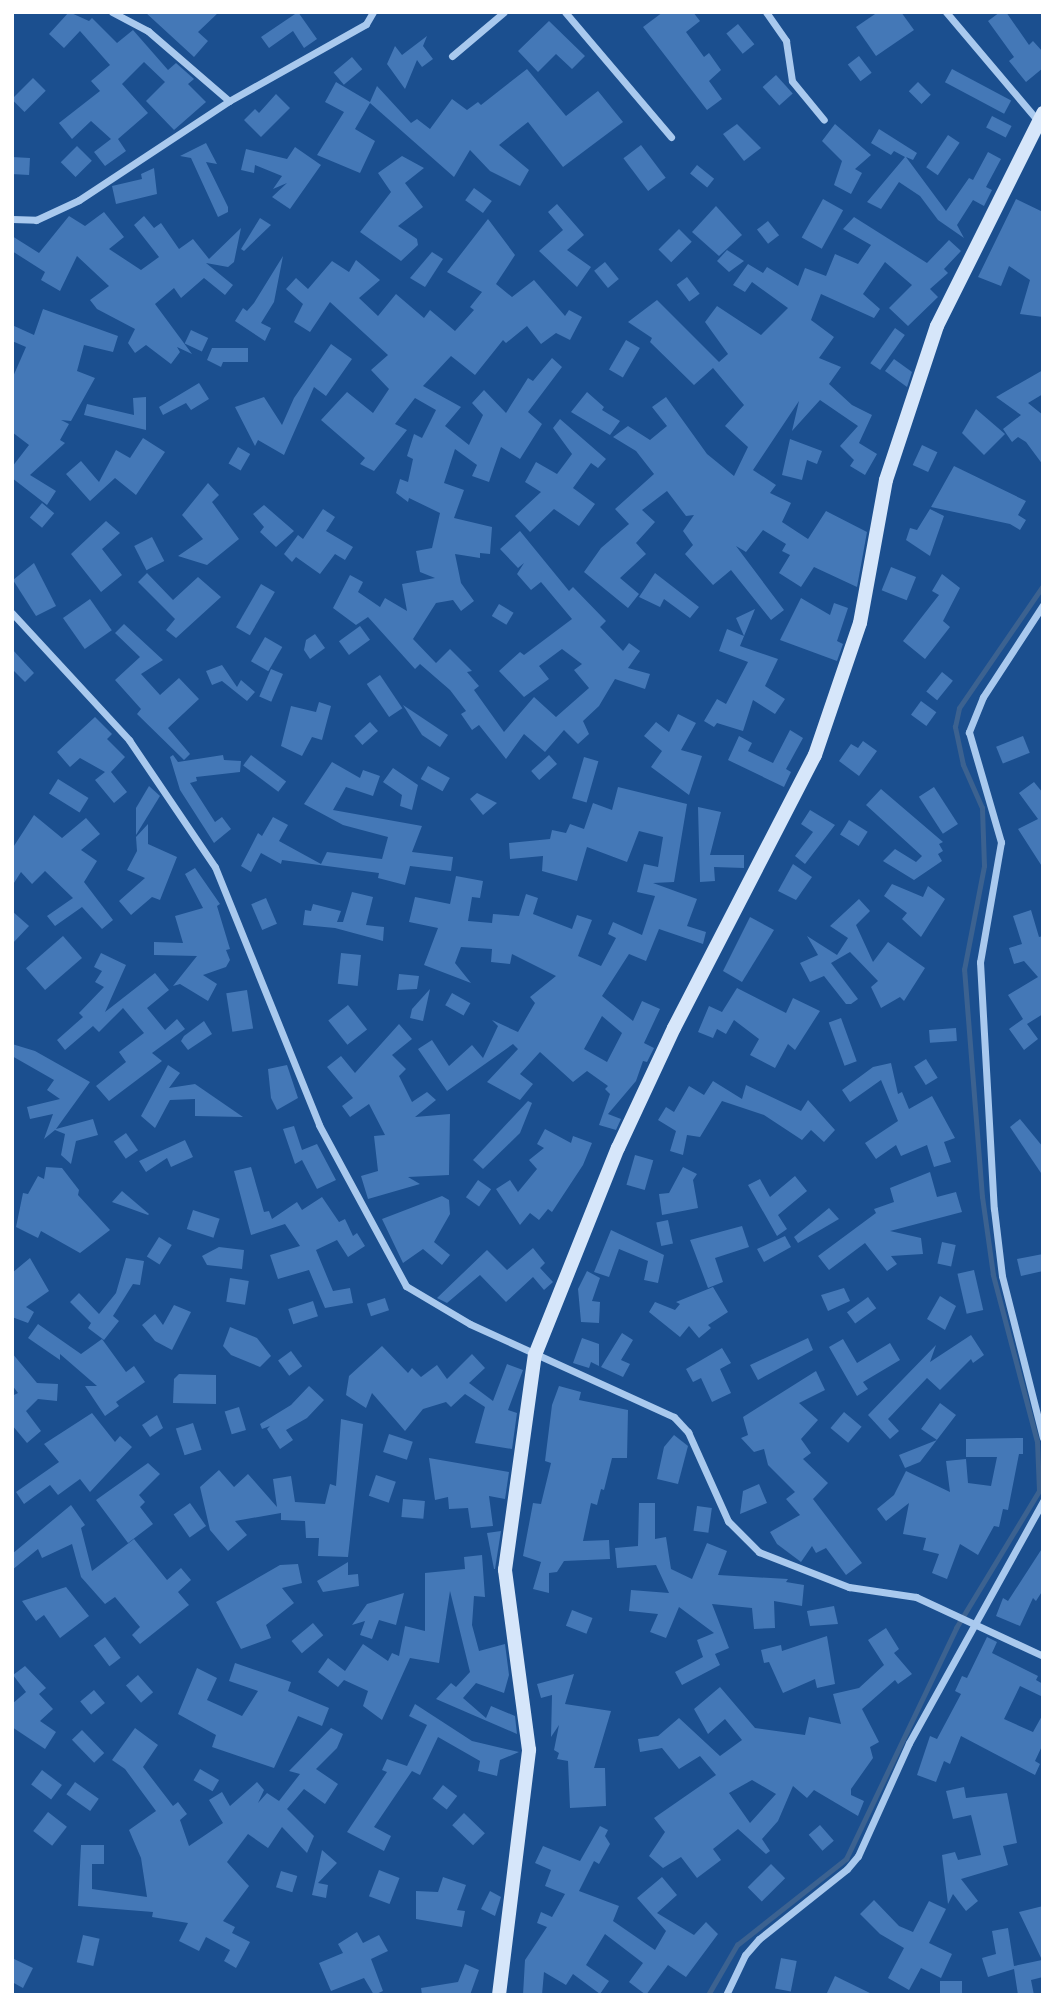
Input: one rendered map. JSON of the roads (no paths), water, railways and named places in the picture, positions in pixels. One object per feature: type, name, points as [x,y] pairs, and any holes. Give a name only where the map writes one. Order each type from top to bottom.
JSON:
[{"type":"street","points":[[112,12],[148,31],[229,101]]},
{"type":"street","points":[[12,219],[36,220],[71,205],[229,101],[366,24],[373,12]]},
{"type":"street","points":[[452,56],[504,12]]},
{"type":"street","points":[[565,12],[671,136]]},
{"type":"street","points":[[766,12],[786,41],[792,81],[824,120]]},
{"type":"street","points":[[499,1995],[529,1750],[505,1570],[535,1354],[623,1136],[815,755],[860,623],[886,481],[937,326],[1041,117],[946,12]]},
{"type":"street","points":[[1043,605],[977,708],[970,732],[1000,842],[980,962],[994,1209],[1002,1276],[1043,1438]]},
{"type":"street","points":[[12,613],[128,740],[215,867],[319,1125],[398,1276],[416,1294],[682,1423],[728,1521],[759,1552],[849,1587],[916,1597],[1043,1656]]},
{"type":"street","points":[[726,1995],[745,1955],[760,1939],[847,1869],[858,1856],[909,1743],[971,1624],[1043,1501]]},
{"type":"waterway","points":[[708,1995],[737,1945],[846,1859],[956,1628],[1039,1491],[1037,1442],[993,1275],[982,1197],[964,970],[984,866],[982,808],[963,765],[955,727],[959,708],[1043,586]]}]
